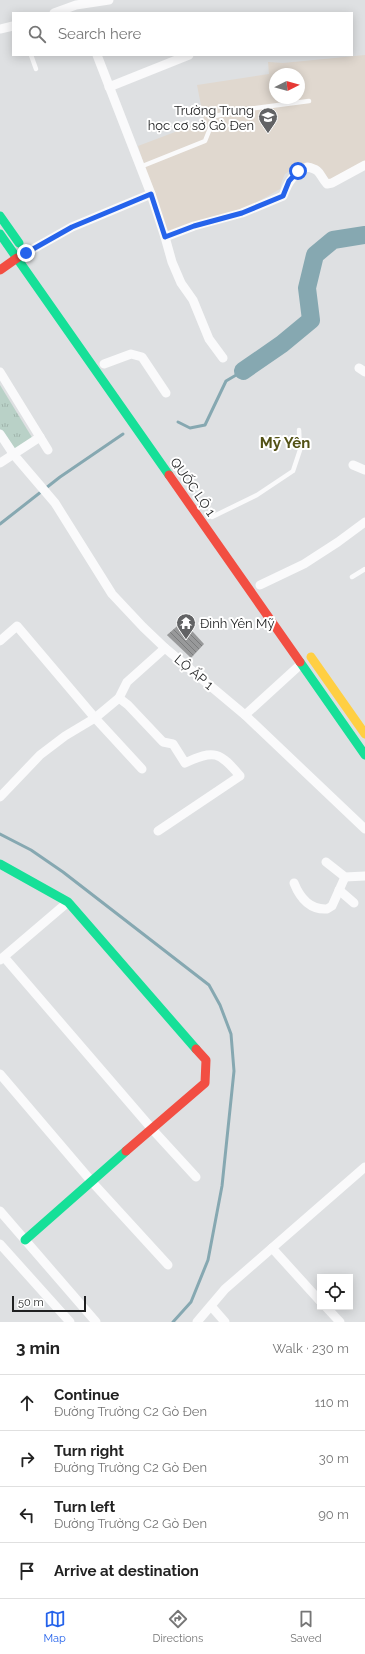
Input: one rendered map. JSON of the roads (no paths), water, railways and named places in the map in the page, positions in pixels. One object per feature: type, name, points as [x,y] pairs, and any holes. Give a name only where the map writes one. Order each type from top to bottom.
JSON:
[{"type":"main road","points":[[0,216],[28,256],[17,258],[0,270]]},
{"type":"main road","name":"QUỐC LỘ 1","points":[[0,234],[365,755]]},
{"type":"main road","points":[[306,650],[365,734]]},
{"type":"main road","points":[[2,868],[68,902],[206,1060],[205,1083],[25,1240]]},
{"type":"street","points":[[60,12],[109,0]]},
{"type":"street","points":[[0,29],[12,26]]},
{"type":"street","points":[[97,56],[151,194],[172,262],[181,283],[192,300],[209,339],[223,358]]},
{"type":"street","points":[[109,87],[186,56]]},
{"type":"street","points":[[165,237],[194,226],[242,213],[283,196],[289,181],[298,171],[307,167],[320,172],[327,184],[332,183],[365,165]]},
{"type":"street","points":[[28,256],[72,227],[151,194]]},
{"type":"street","points":[[104,364],[131,354],[142,357],[166,393]]},
{"type":"street","points":[[0,372],[48,450]]},
{"type":"street","name":"LỘ ẤP 1","points":[[0,434],[14,455],[55,503],[112,594],[165,648],[245,715],[365,829]]},
{"type":"street","points":[[0,463],[40,437]]},
{"type":"street","points":[[353,465],[365,470]]},
{"type":"street","points":[[260,585],[304,564],[365,522]]},
{"type":"street","points":[[0,641],[17,626],[95,718],[142,769]]},
{"type":"street","points":[[0,797],[40,755],[65,736],[95,718],[119,698],[127,682],[165,648]]},
{"type":"street","points":[[245,715],[301,664]]},
{"type":"street","points":[[119,698],[128,705],[163,742],[173,744],[185,764],[210,754],[217,754],[227,761],[240,776],[158,831]]},
{"type":"street","points":[[326,862],[345,877],[365,876]]},
{"type":"street","points":[[294,883],[301,897],[313,907],[327,909],[332,906],[345,877]]},
{"type":"street","points":[[339,890],[354,903]]},
{"type":"street","points":[[68,902],[2,959],[196,1177]]},
{"type":"street","points":[[0,1074],[92,1182],[168,1265]]},
{"type":"street","points":[[197,1322],[225,1289],[365,1167]]},
{"type":"street","points":[[0,1211],[96,1322]]},
{"type":"street","points":[[0,1244],[70,1322]]},
{"type":"street","points":[[272,1248],[317,1298]]},
{"type":"street","points":[[211,1306],[225,1322]]},
{"type":"street","points":[[329,1310],[340,1322]]},
{"type":"lane","points":[[31,56],[36,70]]},
{"type":"lane","points":[[140,167],[205,141],[215,116],[248,109],[309,101]]},
{"type":"lane","points":[[212,517],[257,495],[293,471],[300,450],[299,430]]},
{"type":"lane","points":[[352,577],[365,569]]},
{"type":"waterway","points":[[243,371],[282,344],[311,320],[307,288],[315,255],[333,240],[365,235]]},
{"type":"waterway","points":[[178,422],[190,428],[205,425],[226,381],[243,371]]},
{"type":"waterway","points":[[0,524],[60,477],[123,434]]},
{"type":"waterway","points":[[0,834],[31,850],[63,872],[209,985],[220,1005],[231,1034],[234,1071],[222,1186],[208,1260],[191,1302],[173,1322]]},
{"type":"place","name":"Trường Trung học cơ sở Gò Đen","points":[[268,134]]},
{"type":"place","name":"Đình Yên Mỹ","points":[[186,640]]},
{"type":"district","name":"Mỹ Yên","points":[[285,443]]}]
